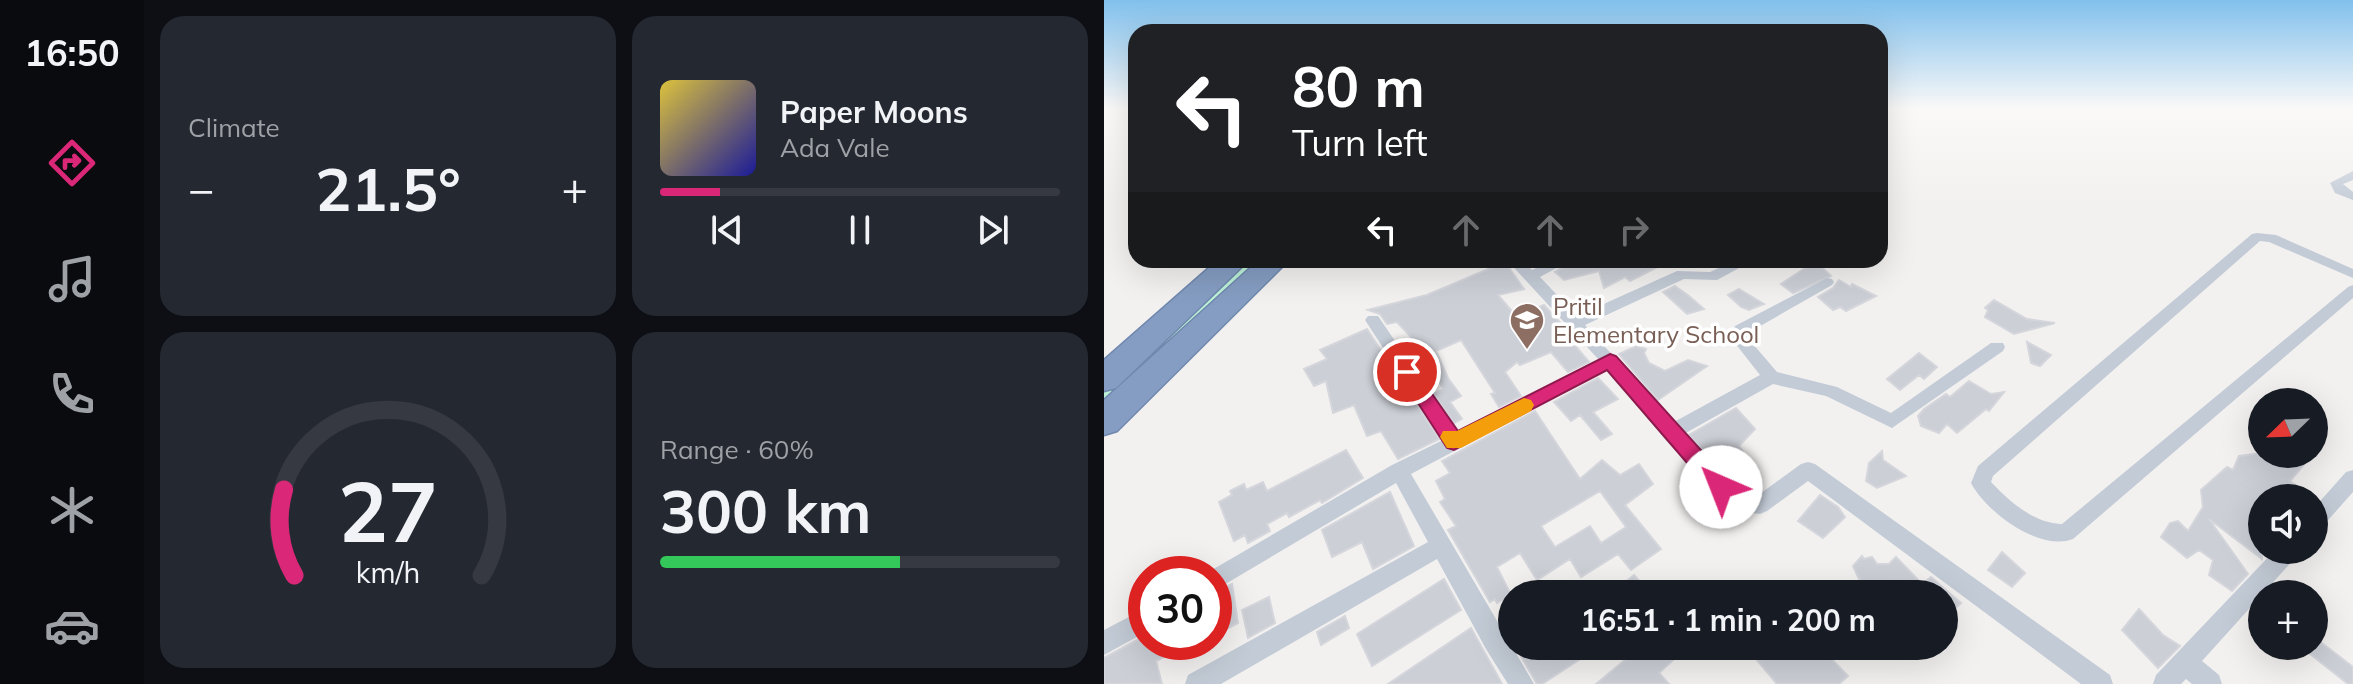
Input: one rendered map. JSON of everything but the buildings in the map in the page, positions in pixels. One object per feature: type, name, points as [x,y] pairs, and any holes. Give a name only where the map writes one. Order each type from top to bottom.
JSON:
[{"type":"highway","points":[[1104,379],[1226,268]]},
{"type":"highway","points":[[1104,421],[1267,268]]},
{"type":"street","points":[[2353,175],[2336,183],[2336,187],[2353,196]]},
{"type":"street","points":[[2353,274],[2271,238],[2257,237],[1985,472],[1981,483],[1986,493],[2038,529],[2055,536],[2066,533],[2353,290]]},
{"type":"street","points":[[1522,268],[1578,322],[1670,433],[1737,504],[1747,507],[1760,505],[1808,470],[2101,684]]},
{"type":"street","points":[[1531,276],[1548,268]]},
{"type":"street","points":[[1578,322],[1679,268]]},
{"type":"street","points":[[1684,268],[1712,277],[1731,268]]},
{"type":"street","points":[[1827,282],[1741,330],[1739,338],[1771,377],[1831,391],[1892,421],[1997,347]]},
{"type":"street","points":[[1373,320],[1454,442]]},
{"type":"street","points":[[1232,568],[1399,471],[1610,361]]},
{"type":"street","points":[[1670,433],[1771,377]]},
{"type":"street","points":[[1399,471],[1522,684]]},
{"type":"street","points":[[2328,506],[2353,478]]},
{"type":"street","points":[[1197,684],[1441,546]]},
{"type":"street","points":[[2165,684],[2187,664],[2276,564]]},
{"type":"street","points":[[1104,643],[1128,629]]},
{"type":"street","points":[[2187,664],[2210,684]]},
{"type":"green space","points":[[1235,268],[1250,268],[1104,403],[1104,387]]},
{"type":"slow traffic","points":[[1450,437],[1454,442],[1524,405]]},
{"type":"place","name":"Pritil Elementary School","points":[[1527,351]]},
{"type":"route","points":[[1407,372],[1454,442],[1610,361],[1670,433],[1721,487]]}]
